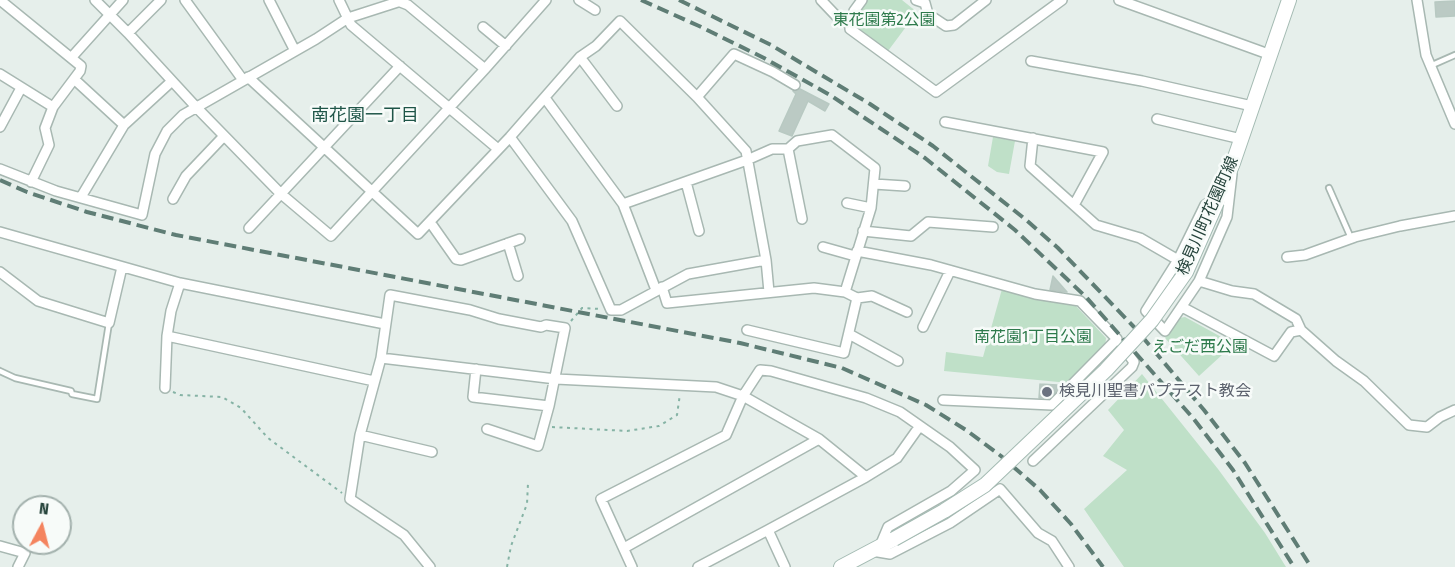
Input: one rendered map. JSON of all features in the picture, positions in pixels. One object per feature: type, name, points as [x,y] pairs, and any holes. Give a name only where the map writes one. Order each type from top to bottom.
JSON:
[{"type":"street","points":[[0,0],[81,66],[54,107],[45,128],[49,145],[31,182]]},
{"type":"street","points":[[95,0],[280,193],[331,236],[546,0]]},
{"type":"street","points":[[71,58],[123,0]]},
{"type":"street","points":[[128,33],[161,0]]},
{"type":"street","points":[[185,0],[245,79],[324,146],[418,234],[510,137],[580,57],[596,46],[620,21],[697,97],[746,151],[766,260],[769,292]]},
{"type":"street","points":[[269,0],[296,51]]},
{"type":"street","points":[[339,0],[351,25],[498,149]]},
{"type":"street","points":[[0,169],[31,182],[142,215],[155,154],[167,131],[183,115],[296,51],[348,18],[400,0],[485,69]]},
{"type":"street","points":[[579,0],[594,10]]},
{"type":"street","points":[[821,0],[840,20],[851,24]]},
{"type":"street","points":[[862,0],[854,11],[850,29],[936,92],[1062,0]]},
{"type":"street","points":[[922,1],[928,14],[946,26],[954,25],[986,0]]},
{"type":"street","points":[[1119,0],[1271,55]]},
{"type":"street","name":"検見川町花園町線","points":[[841,567],[944,512],[985,484],[1106,370],[1152,320],[1186,272],[1219,198],[1289,0]]},
{"type":"street","points":[[1416,0],[1426,55],[1455,124]]},
{"type":"street","points":[[483,27],[506,45]]},
{"type":"street","points":[[697,97],[734,54],[795,85]]},
{"type":"street","points":[[580,57],[617,106]]},
{"type":"street","points":[[1031,61],[1142,81],[1252,106]]},
{"type":"street","points":[[249,228],[400,66]]},
{"type":"street","points":[[0,74],[54,107]]},
{"type":"street","points":[[74,78],[124,124]]},
{"type":"street","points":[[81,197],[124,124],[172,81]]},
{"type":"street","points":[[0,127],[21,88]]},
{"type":"street","points":[[545,98],[623,204],[667,303],[814,288],[845,292],[857,298],[872,296],[907,312]]},
{"type":"street","points":[[1157,119],[1241,139]]},
{"type":"street","points":[[945,122],[1103,152],[1074,205]]},
{"type":"street","points":[[623,204],[772,149],[788,149],[797,141],[832,135],[875,168],[871,208],[845,292]]},
{"type":"street","points":[[173,199],[186,176],[224,136]]},
{"type":"street","points":[[510,137],[572,221],[611,310],[621,310],[688,274],[766,260]]},
{"type":"street","points":[[1033,138],[1030,166],[1096,225],[1140,238],[1178,260]]},
{"type":"street","points":[[788,149],[802,219]]},
{"type":"street","points":[[1219,198],[1212,198],[1205,205],[1178,260],[1146,311],[1164,331],[1199,280],[1227,217],[1233,163]]},
{"type":"street","points":[[686,182],[699,231]]},
{"type":"street","points":[[874,184],[904,186]]},
{"type":"street","points":[[847,202],[871,208]]},
{"type":"street","points":[[1287,257],[1305,255],[1351,238],[1400,226],[1455,216]]},
{"type":"street","points":[[430,222],[456,259],[461,260],[520,239]]},
{"type":"street","points":[[863,231],[911,236],[928,222],[993,227]]},
{"type":"street","points":[[0,232],[180,283],[385,324]]},
{"type":"street","points":[[508,243],[518,276]]},
{"type":"street","points":[[823,247],[931,265],[1035,294],[1080,301],[1117,339],[1134,362],[1132,367],[1033,461]]},
{"type":"street","points":[[0,272],[38,300],[109,322],[122,267]]},
{"type":"street","points":[[923,327],[950,271]]},
{"type":"street","points":[[1199,280],[1232,291],[1254,294],[1296,319],[1301,330],[1336,361],[1364,381],[1409,424],[1427,427],[1455,410]]},
{"type":"street","points":[[165,388],[167,336],[171,311],[180,283]]},
{"type":"street","points":[[430,567],[404,535],[350,499],[360,435],[381,358],[390,295],[470,310],[540,327],[546,325],[565,328],[556,379],[538,446],[487,429]]},
{"type":"street","points":[[747,330],[844,353],[857,298]]},
{"type":"street","points":[[1182,307],[1274,356],[1290,332],[1301,330]]},
{"type":"street","points":[[849,334],[897,361]]},
{"type":"street","points":[[167,336],[374,381]]},
{"type":"street","points":[[944,400],[1052,405],[1117,339]]},
{"type":"street","points":[[381,358],[556,379],[716,387],[743,396],[819,439],[866,477]]},
{"type":"street","points":[[476,369],[473,398],[549,406]]},
{"type":"street","points":[[632,567],[601,499],[726,435],[743,396],[760,370],[771,371],[866,398],[900,412],[950,447],[975,470],[951,491],[888,527],[876,549],[890,554],[950,523],[1000,489],[1038,533],[1052,541],[1069,567]]},
{"type":"street","points":[[698,567],[897,458],[919,427]]},
{"type":"street","points":[[360,435],[432,452]]},
{"type":"street","points":[[624,548],[819,439]]},
{"type":"street","points":[[768,530],[785,567]]},
{"type":"street","points":[[0,546],[24,553],[18,567]]},
{"type":"lane","points":[[1430,66],[1455,55]]},
{"type":"lane","points":[[1329,188],[1351,238]]},
{"type":"lane","points":[[0,371],[15,378],[97,399],[109,322]]},
{"type":"path","points":[[565,328],[582,308],[611,310]]},
{"type":"path","points":[[543,427],[627,431],[659,426],[677,416],[681,384]]},
{"type":"path","points":[[165,388],[180,395],[222,397],[241,408],[268,438],[350,499]]},
{"type":"path","points":[[507,567],[511,546],[527,504],[528,483]]},
{"type":"green space","name":"東花園第2公園","points":[[867,0],[902,0],[917,12],[888,51],[857,27],[857,13]]},
{"type":"green space","points":[[993,137],[1015,141],[1009,174],[997,172],[988,166]]},
{"type":"green space","name":"南花園1丁目公園","points":[[1002,289],[1074,304],[1106,338],[1105,348],[1069,383],[944,371],[946,352],[983,357]]},
{"type":"green space","name":"えごだ西公園","points":[[1185,317],[1234,344],[1199,376],[1165,338],[1179,318]]},
{"type":"green space","points":[[1142,374],[1218,469],[1265,533],[1286,567],[1124,567],[1084,509],[1127,470],[1103,456],[1124,430],[1108,410]]},
{"type":"building","points":[[1455,1],[1455,16],[1436,17],[1435,2]]},
{"type":"building","points":[[800,89],[829,104],[825,111],[808,101],[792,136],[779,131],[796,94],[793,91]]},
{"type":"building","points":[[1053,276],[1067,292],[1050,290]]},
{"type":"building","points":[[1040,384],[1057,385],[1057,391],[1049,398],[1039,398]]},
{"type":"railway","points":[[641,0],[764,58],[830,95],[925,158],[1015,230],[1087,298],[1193,418],[1233,470],[1294,567]]},
{"type":"railway","points":[[679,0],[771,45],[870,104],[933,146],[1058,248],[1134,327],[1204,410],[1245,463],[1311,567]]},
{"type":"railway","points":[[0,180],[27,192],[87,212],[176,235],[740,343],[842,368],[926,405],[966,430],[1001,456],[1040,490],[1071,524],[1103,567]]},
{"type":"place","name":"検見川聖書バプテスト教会","points":[[1047,392]]},
{"type":"district","name":"南花園一丁目","points":[[365,116]]}]
